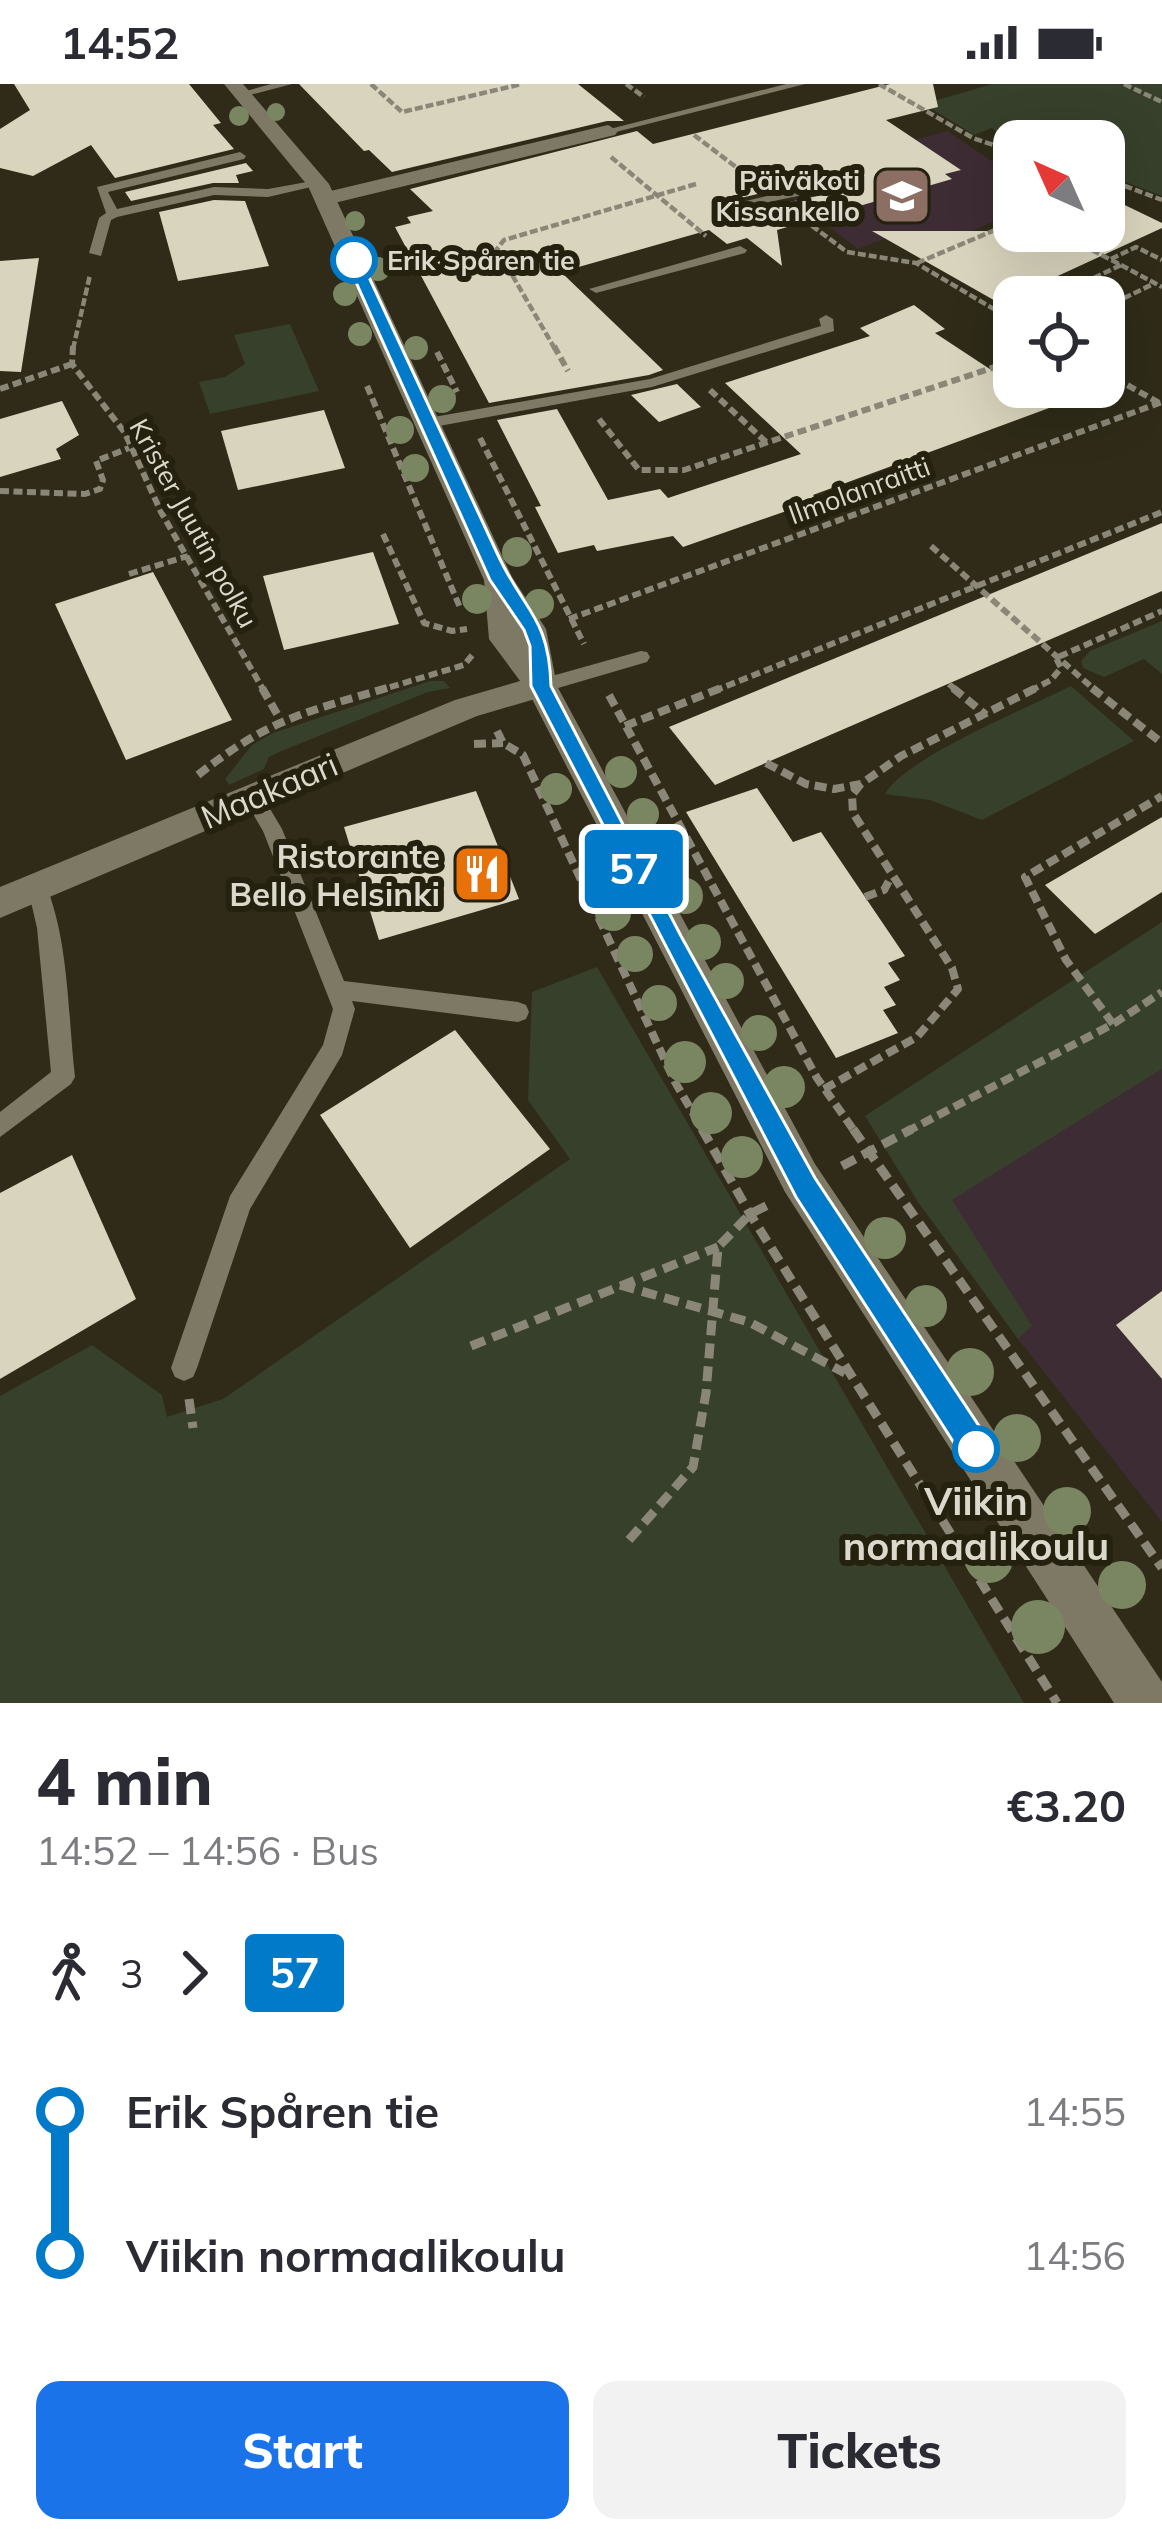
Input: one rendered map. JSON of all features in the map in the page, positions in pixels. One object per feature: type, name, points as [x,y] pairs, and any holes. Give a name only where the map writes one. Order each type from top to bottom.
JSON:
[{"type":"street","points":[[238,89],[322,192],[500,580],[497,620],[507,652],[541,686],[672,944],[805,1187],[1145,1703]]},
{"type":"street","points":[[322,192],[597,134]]},
{"type":"street","name":"Maakaari","points":[[0,903],[466,707],[541,686]]},
{"type":"lane","points":[[238,89],[286,84]]},
{"type":"lane","points":[[597,134],[799,84]]},
{"type":"lane","points":[[112,214],[100,190],[240,156]]},
{"type":"lane","points":[[726,207],[827,186]]},
{"type":"lane","points":[[96,253],[105,218],[112,214],[214,190],[322,192]]},
{"type":"lane","points":[[596,289],[732,251]]},
{"type":"lane","points":[[428,423],[652,383],[829,328],[826,319]]},
{"type":"lane","points":[[541,686],[641,657]]},
{"type":"lane","points":[[184,1368],[239,1204],[334,1048],[344,1009],[254,796]]},
{"type":"lane","points":[[0,1126],[63,1077],[48,928],[38,889]]},
{"type":"lane","points":[[337,990],[518,1012]]},
{"type":"path","points":[[371,84],[402,112],[523,84]]},
{"type":"path","points":[[879,84],[993,145]]},
{"type":"path","points":[[1124,84],[1162,102]]},
{"type":"path","points":[[597,134],[732,251]]},
{"type":"path","points":[[1125,186],[1162,200]]},
{"type":"path","points":[[916,263],[993,231]]},
{"type":"path","points":[[1110,260],[1136,247],[1162,260]]},
{"type":"path","points":[[1095,252],[1158,285]]},
{"type":"path","points":[[0,389],[72,364],[74,335],[96,253]]},
{"type":"path","points":[[1099,276],[1121,266]]},
{"type":"path","points":[[1125,299],[1158,285]]},
{"type":"path","name":"Krister Juutin polku","points":[[72,364],[94,386],[156,489],[161,512],[280,719]]},
{"type":"path","points":[[690,371],[766,442]]},
{"type":"path","points":[[198,775],[241,741],[280,719],[464,665],[474,654],[469,628],[363,376]]},
{"type":"path","points":[[1125,383],[1161,403]]},
{"type":"path","name":"Ilmolanraitti","points":[[571,618],[1161,403]]},
{"type":"path","points":[[0,491],[86,494],[100,489],[103,480],[97,461],[129,448]]},
{"type":"path","points":[[1162,512],[625,726],[824,1089],[1162,1568]]},
{"type":"path","points":[[383,534],[424,623],[452,631],[469,628]]},
{"type":"path","points":[[932,546],[1056,658],[1162,743]]},
{"type":"path","points":[[129,574],[188,556]]},
{"type":"path","points":[[1056,658],[1162,611]]},
{"type":"path","points":[[824,1089],[905,1047],[946,1013],[958,989],[952,968],[853,813],[853,795],[860,784],[901,756],[1052,680],[1061,668],[1056,658]]},
{"type":"path","points":[[949,684],[986,715]]},
{"type":"path","points":[[503,743],[523,755],[675,1082],[750,1214],[1057,1703]]},
{"type":"path","points":[[766,763],[806,784],[834,789],[860,784]]},
{"type":"path","points":[[1113,1024],[1066,960],[1025,877],[1162,796]]},
{"type":"path","points":[[865,897],[884,890],[891,881],[889,871]]},
{"type":"path","points":[[866,1152],[1113,1024],[1162,992]]},
{"type":"path","points":[[471,1346],[718,1247],[750,1214]]},
{"type":"path","points":[[629,1540],[694,1467],[718,1247]]},
{"type":"path","points":[[618,1285],[749,1322],[849,1376]]},
{"type":"shaded area","name":"Päiväkoti Kissankello","points":[[947,131],[993,162],[993,222],[914,255],[886,238],[858,249],[781,189],[763,181]]},
{"type":"shaded area","points":[[1162,1069],[1162,1522],[1018,1339],[1031,1327],[951,1200]]},
{"type":"green space","points":[[992,84],[1162,84],[1162,196],[1125,182],[1125,120],[993,120],[993,129],[974,135],[924,104]]},
{"type":"green space","points":[[290,324],[319,391],[210,414],[199,382],[225,377],[245,364],[234,335]]},
{"type":"green space","points":[[1162,621],[1162,674],[1144,659],[1104,677],[1083,668],[1081,661],[1090,651]]},
{"type":"green space","points":[[430,681],[444,681],[450,688],[428,692],[279,752],[269,757],[264,769],[229,785],[225,779],[252,745],[273,733]]},
{"type":"green space","points":[[1071,686],[1134,741],[982,820],[930,800],[885,794],[942,749]]},
{"type":"green space","points":[[1162,922],[1162,1069],[952,1200],[1032,1326],[1018,1339],[918,1202],[865,1116]]},
{"type":"green space","points":[[597,967],[1024,1703],[0,1703],[0,1396],[92,1345],[162,1395],[167,1417],[223,1399],[570,1159],[528,1100],[532,992]]},
{"type":"building","points":[[14,84],[189,84],[221,123],[213,125],[234,149],[115,178],[91,145],[33,176],[0,168],[0,129],[30,110]]},
{"type":"building","points":[[299,84],[578,84],[624,121],[607,121],[392,172],[369,150],[364,151]]},
{"type":"building","points":[[890,84],[933,84],[938,107],[886,120],[961,170],[945,174],[952,179],[777,230],[782,266],[747,238],[727,244],[709,230],[561,272],[663,370],[489,403],[395,227],[411,223],[407,217],[433,211],[410,189],[637,131],[653,144]],"holes":[[[826,178],[837,185],[832,193],[727,215],[716,208],[719,203]]]},
{"type":"building","points":[[246,163],[253,171],[236,175],[239,183],[213,183],[131,201],[125,192]]},
{"type":"building","points":[[214,200],[245,201],[269,266],[178,281],[159,212]]},
{"type":"building","points":[[1125,205],[1162,223],[1162,228],[1125,245]]},
{"type":"building","points":[[872,231],[993,231],[993,252],[1110,252],[1058,276],[993,276],[993,300]]},
{"type":"building","points":[[39,258],[21,372],[0,371],[0,261]]},
{"type":"building","points":[[914,305],[945,329],[935,333],[993,371],[993,408],[1049,408],[813,495],[818,500],[683,547],[673,536],[597,551],[594,545],[558,553],[535,507],[541,506],[497,420],[557,409],[608,500],[660,489],[668,498],[801,454],[725,383],[870,336],[860,328]]},
{"type":"building","points":[[677,384],[701,407],[659,422],[631,395]]},
{"type":"building","points":[[62,401],[79,435],[56,449],[61,459],[0,477],[0,419]]},
{"type":"building","points":[[324,410],[345,468],[238,490],[221,431]]},
{"type":"building","points":[[1162,523],[1162,591],[715,785],[669,727]]},
{"type":"building","points":[[373,552],[399,624],[284,650],[263,576]]},
{"type":"building","points":[[153,572],[232,720],[126,760],[55,604]]},
{"type":"building","points":[[757,788],[793,842],[821,832],[905,956],[888,963],[900,980],[884,987],[896,1005],[883,1010],[898,1033],[836,1058],[686,812]]},
{"type":"building","points":[[476,791],[519,899],[379,940],[344,827]]},
{"type":"building","points":[[1162,817],[1162,892],[1095,934],[1045,885]]},
{"type":"building","points":[[455,1030],[550,1149],[410,1248],[320,1115]]},
{"type":"building","points":[[72,1155],[136,1299],[0,1379],[0,1193]]},
{"type":"building","points":[[1162,1291],[1162,1379],[1116,1325]]},
{"type":"bus line","name":"57","points":[[354,260],[500,580],[533,628],[540,646],[541,686],[672,944],[805,1187],[976,1449]]},
{"type":"place","name":"Päiväkoti Kissankello","points":[[902,196]]},
{"type":"place","name":"Erik Spåren tie","points":[[354,260]]},
{"type":"place","name":"Ristorante Bello Helsinki","points":[[482,874]]},
{"type":"place","name":"Viikin normaalikoulu","points":[[976,1449]]}]
